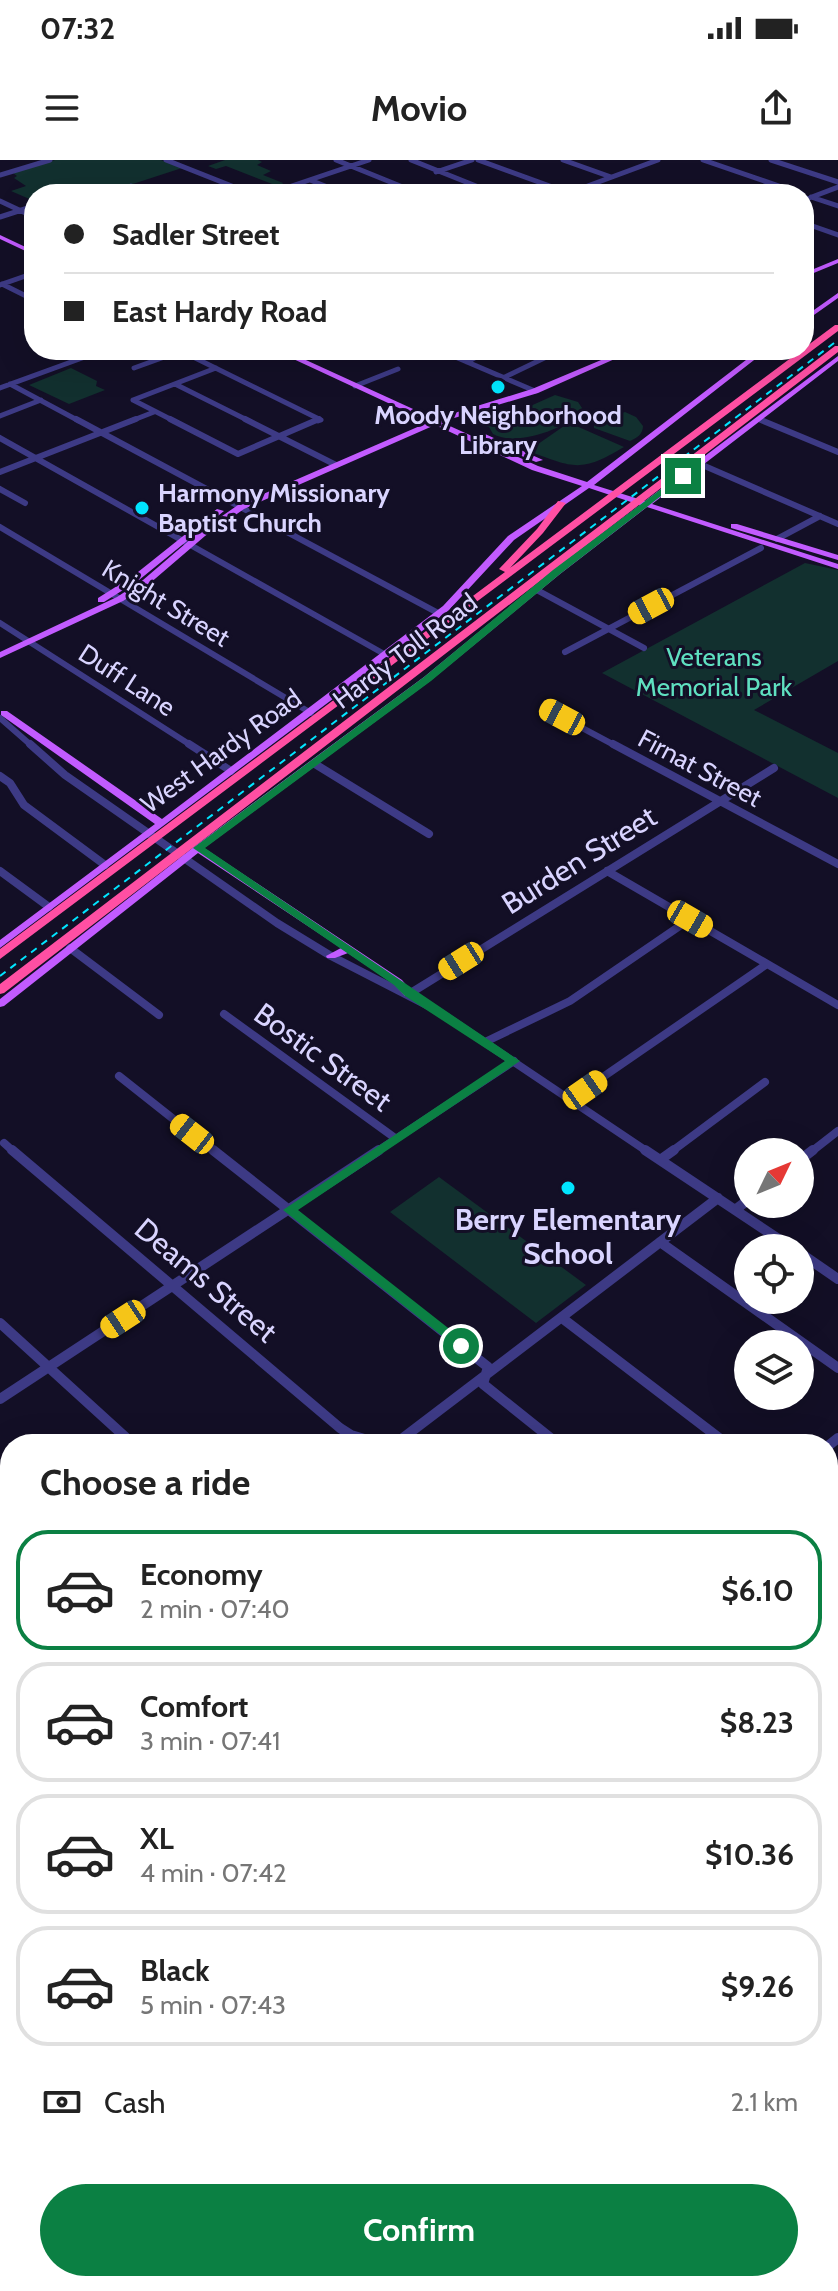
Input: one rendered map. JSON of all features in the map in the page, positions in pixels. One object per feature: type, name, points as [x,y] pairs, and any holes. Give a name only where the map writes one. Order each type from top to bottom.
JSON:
[{"type":"highway","name":"Hardy Toll Road","points":[[814,345],[838,327]]},
{"type":"highway","name":"Hardy Toll Road","points":[[0,990],[255,794],[837,358]]},
{"type":"highway","points":[[762,418],[784,396],[837,358]]},
{"type":"highway","name":"Hardy Toll Road","points":[[0,955],[794,360]]},
{"type":"highway","points":[[478,598],[540,531],[561,503]]},
{"type":"highway","points":[[255,794],[357,727],[506,613]]},
{"type":"main road","points":[[0,238],[24,250]]},
{"type":"main road","points":[[814,268],[838,259]]},
{"type":"main road","points":[[814,313],[838,295]]},
{"type":"main road","points":[[433,420],[531,390],[599,360]]},
{"type":"main road","name":"West Hardy Road","points":[[0,945],[386,655],[438,613],[511,538],[582,489],[750,360]]},
{"type":"main road","points":[[306,361],[455,430],[576,480],[594,480]]},
{"type":"main road","points":[[0,655],[146,582],[185,542],[237,506],[433,420],[531,390]]},
{"type":"main road","points":[[492,404],[514,393]]},
{"type":"main road","points":[[0,1004],[198,848],[427,679],[535,589],[762,418]]},
{"type":"main road","points":[[455,430],[504,460],[838,564]]},
{"type":"main road","points":[[576,480],[582,489]]},
{"type":"main road","points":[[653,499],[777,539],[838,564]]},
{"type":"main road","points":[[656,514],[652,506],[665,503]]},
{"type":"main road","points":[[641,509],[761,548],[838,564]]},
{"type":"main road","points":[[0,647],[26,640]]},
{"type":"main road","points":[[1,714],[161,823]]},
{"type":"main road","points":[[45,758],[60,753]]},
{"type":"main road","points":[[198,848],[409,994]]},
{"type":"main road","points":[[331,956],[348,949]]},
{"type":"street","points":[[1,174],[50,160]]},
{"type":"street","points":[[166,160],[227,184]]},
{"type":"street","points":[[336,160],[394,184]]},
{"type":"street","points":[[298,184],[369,160]]},
{"type":"street","points":[[411,160],[469,184]]},
{"type":"street","points":[[436,172],[475,160],[540,184]]},
{"type":"street","points":[[563,160],[611,177]]},
{"type":"street","points":[[593,184],[658,160]]},
{"type":"street","points":[[703,160],[770,184]]},
{"type":"street","points":[[771,160],[838,184]]},
{"type":"street","points":[[310,180],[320,184]]},
{"type":"street","points":[[814,196],[838,184]]},
{"type":"street","points":[[814,198],[838,206]]},
{"type":"street","points":[[0,201],[24,212]]},
{"type":"street","points":[[0,217],[24,209]]},
{"type":"street","points":[[814,227],[838,235]]},
{"type":"street","points":[[814,230],[818,228]]},
{"type":"street","points":[[1,285],[24,277]]},
{"type":"street","points":[[1,285],[24,295]]},
{"type":"street","points":[[0,388],[76,360]]},
{"type":"street","points":[[134,368],[154,360]]},
{"type":"street","points":[[200,360],[321,420],[238,454],[133,400],[216,368]]},
{"type":"street","points":[[462,360],[531,390]]},
{"type":"street","points":[[467,362],[471,360]]},
{"type":"street","points":[[503,378],[540,360]]},
{"type":"street","points":[[358,385],[398,369]]},
{"type":"street","points":[[10,384],[438,613]]},
{"type":"street","points":[[175,384],[332,463]]},
{"type":"street","points":[[0,416],[41,400]]},
{"type":"street","points":[[0,472],[154,412]]},
{"type":"street","points":[[762,418],[838,452]]},
{"type":"street","points":[[0,438],[386,655]]},
{"type":"street","points":[[700,464],[838,524]]},
{"type":"street","points":[[0,489],[25,503]]},
{"type":"street","points":[[777,539],[820,516]]},
{"type":"street","name":"Knight Street","points":[[0,527],[311,713]]},
{"type":"street","points":[[565,652],[761,548]]},
{"type":"street","points":[[535,589],[644,648]]},
{"type":"street","name":"Duff Lane","points":[[0,623],[231,771]]},
{"type":"street","name":"Firnat Street","points":[[543,707],[838,864]]},
{"type":"street","points":[[1,714],[45,758],[218,882],[331,956],[409,994],[485,1042],[734,1209]]},
{"type":"street","points":[[315,764],[429,834]]},
{"type":"street","name":"Burden Street","points":[[409,994],[774,768]]},
{"type":"street","points":[[0,776],[10,783],[24,805],[105,865]]},
{"type":"street","points":[[0,871],[49,907]]},
{"type":"street","points":[[607,871],[838,1005]]},
{"type":"street","points":[[485,1042],[570,1001],[690,919]]},
{"type":"street","points":[[70,948],[159,1015]]},
{"type":"street","points":[[571,1099],[767,964]]},
{"type":"street","name":"Bostic Street","points":[[224,1014],[395,1138]]},
{"type":"street","points":[[0,1399],[514,1061]]},
{"type":"street","points":[[119,1076],[488,1367],[483,1384],[546,1434]]},
{"type":"street","points":[[660,1160],[765,1082]]},
{"type":"street","points":[[814,1149],[838,1131]]},
{"type":"street","name":"Deams Street","points":[[4,1143],[349,1434]]},
{"type":"street","points":[[408,1434],[718,1198]]},
{"type":"street","points":[[747,1218],[771,1234]]},
{"type":"street","points":[[660,1242],[838,1368]]},
{"type":"street","points":[[814,1263],[838,1279]]},
{"type":"street","points":[[562,1318],[714,1434]]},
{"type":"street","points":[[0,1323],[122,1434]]},
{"type":"green space","points":[[55,160],[161,160],[182,168],[133,184],[24,185],[14,178],[17,176],[13,173]]},
{"type":"green space","points":[[225,160],[258,160],[262,162],[257,165],[271,171],[263,175],[283,183],[272,184],[226,166],[216,169],[208,166]]},
{"type":"green space","points":[[24,187],[24,197],[11,191]]},
{"type":"green space","points":[[71,368],[97,381],[96,386],[105,390],[69,404],[29,385]]},
{"type":"green space","points":[[555,395],[578,402],[584,411],[553,430],[527,437],[503,437],[493,434],[489,427],[483,427]]},
{"type":"green space","points":[[625,412],[636,417],[643,426],[641,433],[633,440],[594,428],[594,423]]},
{"type":"green space","points":[[574,425],[624,447],[597,461],[577,465],[528,451],[564,426]]},
{"type":"green space","name":"Veterans Memorial Park","points":[[805,563],[838,570],[838,661],[754,710],[838,753],[838,798],[602,673]]},
{"type":"green space","points":[[439,1177],[586,1285],[536,1323],[390,1212]]},
{"type":"railway","points":[[814,358],[838,340]]},
{"type":"railway","points":[[0,976],[812,360]]},
{"type":"place","name":"Moody Neighborhood Library","points":[[498,387]]},
{"type":"place","name":"Harmony Missionary Baptist Church","points":[[142,508]]},
{"type":"place","name":"Berry Elementary School","points":[[568,1188]]},
{"type":"route","points":[[461,1346],[289,1210],[514,1061],[409,994],[398,982],[198,848],[338,748],[592,544],[683,476]]}]
